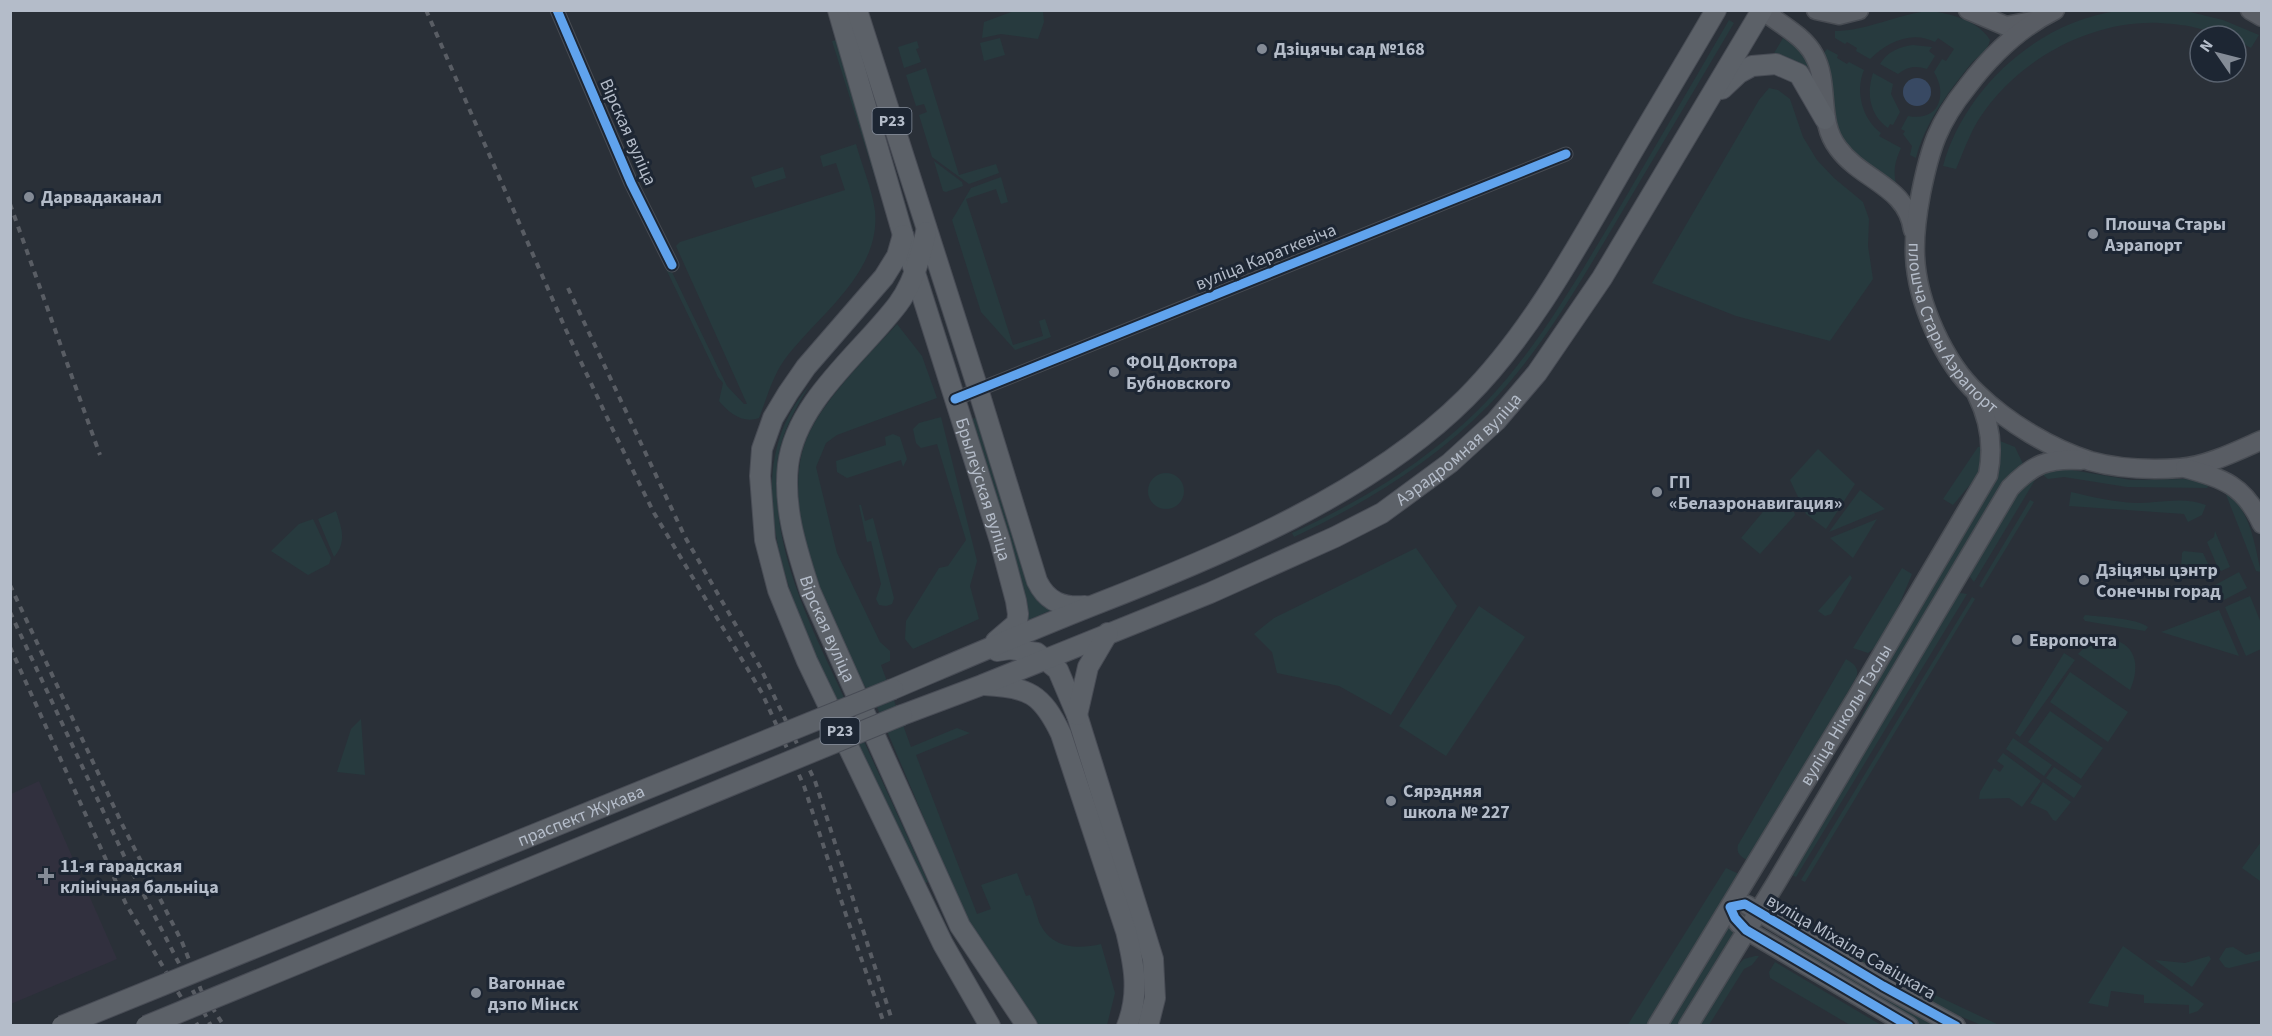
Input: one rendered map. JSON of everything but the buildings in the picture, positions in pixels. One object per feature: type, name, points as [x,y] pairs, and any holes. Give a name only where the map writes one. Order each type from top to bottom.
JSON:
[{"type":"main road","name":"Брылеўская вуліца","points":[[838,10],[903,235],[1000,541],[1018,614],[1017,622],[1012,628],[980,653]]},
{"type":"main road","name":"Брылеўская вуліца","points":[[857,10],[1037,581],[1042,592],[1057,604],[1072,607],[1097,604]]},
{"type":"main road","name":"Аэрадромная вуліца","points":[[1097,604],[1227,550],[1311,508],[1366,477],[1415,441],[1465,399],[1505,355],[1542,300],[1592,222],[1716,10]]},
{"type":"main road","name":"Аэрадромная вуліца","points":[[982,685],[1210,593],[1335,537],[1382,513],[1450,463],[1496,421],[1537,374],[1602,278],[1762,10]]},
{"type":"main road","points":[[1762,10],[1804,42],[1814,55],[1821,72],[1825,119]]},
{"type":"main road","points":[[1816,10],[1839,15],[1859,10]]},
{"type":"main road","points":[[1968,10],[2006,26],[2037,19]]},
{"type":"main road","name":"плошча Стары Аэрапорт","points":[[2055,10],[2037,19],[2001,48],[1980,69],[1945,118],[1932,145],[1914,238],[1916,268],[1922,298],[1944,347],[1956,368],[1976,393],[2031,433],[2089,460],[2140,469],[2183,468],[2262,440]]},
{"type":"main road","points":[[2250,10],[2262,17]]},
{"type":"main road","points":[[1704,109],[1739,73],[1752,66],[1776,64],[1799,74],[1825,119],[1837,147],[1849,160],[1899,199],[1911,215],[1914,238]]},
{"type":"main road","name":"Вірская вуліца","points":[[926,232],[915,270],[898,303],[815,401],[793,442],[788,465],[787,490],[793,539],[810,591],[960,926],[1027,1026]]},
{"type":"main road","name":"Вірская вуліца","points":[[903,235],[897,256],[884,278],[806,367],[773,418],[762,449],[760,467],[765,540],[778,590],[817,681],[943,944],[990,1026]]},
{"type":"main road","points":[[884,278],[901,271],[915,270],[932,282],[949,301]]},
{"type":"main road","points":[[898,303],[911,300],[923,305],[928,311]]},
{"type":"main road","name":"вуліца Ніколы Тэслы","points":[[1657,1026],[1988,475],[1992,454],[1991,436],[1984,410],[1976,393]]},
{"type":"main road","name":"вуліца Ніколы Тэслы","points":[[1688,1026],[2010,488],[2032,468],[2045,463],[2060,459],[2089,460]]},
{"type":"main road","points":[[2183,468],[2217,478],[2240,491],[2253,506],[2262,524]]},
{"type":"main road","name":"праспект Жукава","points":[[62,1026],[1097,604]]},
{"type":"main road","points":[[1077,715],[1088,667],[1108,633]]},
{"type":"main road","points":[[980,653],[1017,649],[1037,653],[1058,670],[1077,715],[1153,959],[1155,999],[1148,1026]]},
{"type":"main road","name":"праспект Жукава","points":[[146,1026],[902,715],[982,685]]},
{"type":"main road","points":[[982,685],[1004,686],[1036,697],[1050,710],[1057,726],[1126,931],[1136,974],[1128,1020]]},
{"type":"main road","name":"вуліца Міхаіла Савіцкага","points":[[1730,907],[1745,904],[1883,986],[1956,1026]]},
{"type":"main road","points":[[1730,907],[1734,918],[1746,930],[1909,1026]]},
{"type":"street","name":"Вірская вуліца","points":[[557,10],[631,183],[672,265]]},
{"type":"street","name":"вуліца Караткевіча","points":[[955,399],[1566,154]]},
{"type":"shaded area","name":"11-я гарадская клінічная бальніца","points":[[39,781],[117,959],[11,1004],[11,794]]},
{"type":"green space","points":[[2142,9],[2182,10],[2233,24],[2188,24],[2188,26],[2160,23],[2134,24],[2108,28],[2082,36],[2035,62],[2013,79],[1979,119],[1956,169],[1943,166],[1953,138],[1968,111],[2008,63],[2033,44],[2088,17]]},
{"type":"green space","points":[[1014,11],[1043,11],[1044,22],[1038,39],[1001,34],[982,38],[984,22]]},
{"type":"green space","points":[[1929,11],[1963,19],[1979,28],[1990,40],[1987,48],[1970,65],[1938,109],[1925,133],[1916,158],[1910,155],[1912,146],[1903,134],[1905,131],[1901,129],[1908,116],[1927,115],[1938,105],[1940,89],[1934,72],[1942,59],[1946,61],[1954,49],[1938,38],[1935,42],[1918,37],[1909,38],[1884,47],[1870,59],[1856,51],[1857,48],[1847,42],[1845,44],[1835,38],[1835,31],[1859,28]]},
{"type":"green space","points":[[1729,20],[1734,23],[1587,270],[1542,341],[1508,385],[1467,426],[1422,463],[1373,495],[1294,537],[1292,533],[1345,507],[1419,460],[1465,423],[1505,380],[1523,358],[1572,286]]},
{"type":"green space","points":[[2248,30],[2259,35],[2251,48],[2248,46]]},
{"type":"green space","points":[[1000,38],[1005,55],[984,61],[980,43]]},
{"type":"green space","points":[[1783,38],[1804,53],[1809,70],[1789,58],[1773,55]]},
{"type":"green space","points":[[837,40],[889,201],[883,203],[832,41]]},
{"type":"green space","points":[[917,41],[919,48],[916,49],[921,62],[904,68],[898,47]]},
{"type":"green space","points":[[1913,45],[1932,47],[1929,51],[1935,56],[1927,69],[1911,67],[1898,74],[1880,64],[1894,50]]},
{"type":"green space","points":[[1827,49],[1847,64],[1849,62],[1864,70],[1860,95],[1865,112],[1874,127],[1881,133],[1879,136],[1901,148],[1895,166],[1896,184],[1856,158],[1838,135],[1823,54]]},
{"type":"green space","points":[[926,68],[959,175],[996,164],[999,173],[969,184],[932,157],[919,115],[927,112],[924,104],[916,106],[906,75]]},
{"type":"green space","points":[[1873,73],[1893,84],[1891,94],[1900,112],[1893,125],[1890,124],[1888,128],[1877,117],[1871,104],[1870,89]]},
{"type":"green space","points":[[1769,88],[1778,90],[1790,99],[1803,137],[1817,160],[1834,178],[1863,202],[1869,219],[1868,246],[1873,279],[1830,341],[1736,316],[1652,283],[1759,100]]},
{"type":"green space","points":[[856,144],[875,211],[874,233],[868,254],[845,292],[780,366],[759,418],[747,420],[737,416],[719,401],[723,383],[666,269],[670,268],[727,386],[744,404],[747,404],[676,246],[680,242],[845,190],[836,163],[823,167],[820,156]]},
{"type":"green space","points":[[934,161],[962,182],[963,186],[943,191]]},
{"type":"green space","points":[[783,167],[786,178],[755,188],[751,177]]},
{"type":"green space","points":[[1001,177],[1008,202],[1001,204],[996,189],[966,199],[1013,345],[1043,336],[1039,321],[1045,319],[1051,337],[1015,350],[981,312],[952,220],[971,188]]},
{"type":"green space","points":[[897,324],[922,356],[937,398],[837,435],[826,443],[816,467],[837,553],[880,642],[890,651],[890,661],[881,665],[911,747],[957,728],[970,733],[916,755],[977,914],[991,909],[981,885],[1017,873],[1026,896],[1030,895],[1039,922],[1050,937],[1057,942],[1074,947],[1101,944],[1115,993],[1107,1025],[1038,1025],[966,918],[874,700],[842,645],[814,576],[799,505],[799,472],[805,443],[812,427],[833,396]]},
{"type":"green space","points":[[809,386],[787,426],[778,459],[777,502],[788,563],[810,622],[928,882],[925,883],[865,767],[817,659],[787,581],[777,540],[772,499],[774,459],[786,421]]},
{"type":"green space","points":[[941,417],[977,561],[970,586],[979,619],[913,649],[905,639],[906,621],[939,568],[948,566],[966,540],[937,444],[921,448],[916,443],[913,429],[919,423]]},
{"type":"green space","points":[[976,418],[996,484],[1030,578],[1058,607],[1020,624],[971,419]]},
{"type":"green space","points":[[893,434],[900,437],[907,459],[903,467],[901,460],[847,478],[837,472],[836,461],[886,445],[885,437]]},
{"type":"green space","points":[[1995,439],[2015,447],[2023,464],[2008,476],[1862,723],[1859,722]]},
{"type":"green space","points":[[1985,446],[1979,474],[1953,505],[1943,499],[1978,447]]},
{"type":"green space","points":[[1818,449],[1855,484],[1826,529],[1806,514],[1790,480]]},
{"type":"green space","points":[[2060,468],[2131,480],[2185,479],[2211,483],[2207,488],[2127,487],[2064,477],[2048,479],[2042,474]]},
{"type":"green space","points":[[1166,473],[1179,478],[1184,491],[1179,504],[1166,509],[1153,504],[1148,491],[1153,478]]},
{"type":"green space","points":[[2035,480],[1974,582],[1970,577],[1971,568],[2023,484]]},
{"type":"green space","points":[[1860,490],[1885,509],[1829,532]]},
{"type":"green space","points":[[2071,492],[2128,502],[2180,500],[2206,505],[2202,515],[2188,522],[2184,514],[2069,506]]},
{"type":"green space","points":[[2225,492],[2234,499],[2246,518],[2261,572],[2256,571]]},
{"type":"green space","points":[[2030,500],[2034,502],[1982,588],[1979,586]]},
{"type":"green space","points":[[859,505],[861,505],[865,521],[873,518],[894,598],[892,604],[886,606],[879,605],[876,599],[881,584],[871,541],[867,542]]},
{"type":"green space","points":[[1767,507],[1780,512],[1794,512],[1795,515],[1760,554],[1741,538]]},
{"type":"green space","points":[[336,511],[342,541],[334,557],[318,519]]},
{"type":"green space","points":[[313,519],[331,558],[329,564],[308,575],[271,551],[299,524]]},
{"type":"green space","points":[[1877,519],[1853,558],[1830,538]]},
{"type":"green space","points":[[2215,531],[2230,567],[2221,571],[2207,542],[2214,537]]},
{"type":"green space","points":[[1416,548],[1457,606],[1391,715],[1339,686],[1277,673],[1272,652],[1254,634],[1274,618]]},
{"type":"green space","points":[[2184,551],[2203,553],[2209,570],[2181,568]]},
{"type":"green space","points":[[1902,568],[1912,574],[1881,640],[1868,653],[1853,648]]},
{"type":"green space","points":[[2239,572],[2247,588],[2224,600],[2220,598],[2215,585]]},
{"type":"green space","points":[[1850,575],[1852,578],[1831,614],[1825,616],[1818,611]]},
{"type":"green space","points":[[1967,594],[1796,877],[1788,873],[1956,595]]},
{"type":"green space","points":[[2250,596],[2261,623],[2261,649],[2246,656],[2225,607]]},
{"type":"green space","points":[[1972,597],[1975,599],[1805,882],[1801,880]]},
{"type":"green space","points":[[1479,606],[1525,637],[1446,756],[1399,726]]},
{"type":"green space","points":[[2219,610],[2239,656],[2161,632]]},
{"type":"green space","points":[[2085,615],[2127,620],[2148,627],[2145,631],[2085,621],[2083,618]]},
{"type":"green space","points":[[2106,638],[2124,644],[2133,656],[2135,672],[2130,690],[2078,654],[2090,642]]},
{"type":"green space","points":[[2064,653],[2075,660],[2020,737],[2015,733]]},
{"type":"green space","points":[[1846,659],[1856,667],[1856,678],[1748,861],[1738,853],[1738,845]]},
{"type":"green space","points":[[2070,672],[2128,712],[2108,742],[2050,702]]},
{"type":"green space","points":[[2050,711],[2103,748],[2081,779],[2028,742]]},
{"type":"green space","points":[[361,719],[365,775],[337,772],[351,729]]},
{"type":"green space","points":[[2013,738],[2052,765],[2044,776],[2006,749]]},
{"type":"green space","points":[[2003,753],[2041,781],[2022,807],[2009,798],[1979,799],[1980,792],[1994,768],[2000,772],[2004,766],[1997,761]]},
{"type":"green space","points":[[2054,767],[2082,786],[2074,798],[2046,778]]},
{"type":"green space","points":[[2043,782],[2071,802],[2056,821],[2047,811],[2030,803]]},
{"type":"green space","points":[[2261,842],[2262,881],[2260,881],[2242,868]]},
{"type":"green space","points":[[1726,868],[1739,874],[1647,1025],[1627,1026]]},
{"type":"green space","points":[[1802,919],[1918,987],[1999,1025],[1981,1025],[1948,1011],[1801,926],[1799,922]]},
{"type":"green space","points":[[1727,925],[1732,925],[1734,932],[1677,1025],[1666,1026]]},
{"type":"green space","points":[[1788,939],[1937,1025],[1916,1025],[1784,946]]},
{"type":"green space","points":[[2123,946],[2204,1004],[2198,1011],[2189,1014],[2189,1005],[2144,1003],[2144,995],[2111,991],[2108,1007],[2088,1003]]},
{"type":"green space","points":[[2233,947],[2246,955],[2261,951],[2261,960],[2225,967],[2219,959],[2226,948]]},
{"type":"green space","points":[[1759,956],[1752,965],[1744,969],[1709,1025],[1699,1025],[1736,967],[1744,959]]},
{"type":"green space","points":[[2209,956],[2211,959],[2192,987],[2155,960],[2185,963]]},
{"type":"green space","points":[[1775,962],[1881,1025],[1850,1025],[1770,978],[1769,972]]},
{"type":"water","points":[[1917,78],[1927,82],[1931,92],[1927,102],[1917,106],[1907,102],[1903,92],[1907,82]]},
{"type":"railway","points":[[426,10],[566,330],[612,428],[654,513],[762,693],[804,786],[885,1026]]},
{"type":"railway","points":[[10,204],[100,455]]},
{"type":"railway","points":[[568,288],[685,537],[760,667],[815,781],[892,1020]]},
{"type":"railway","points":[[10,585],[122,824],[182,942],[201,990],[224,1026]]},
{"type":"railway","points":[[10,612],[126,860],[211,1026]]},
{"type":"railway","points":[[10,647],[126,904],[198,1026]]},
{"type":"cycle path","points":[[557,10],[631,183],[672,265]]},
{"type":"cycle path","points":[[955,399],[1566,154]]},
{"type":"cycle path","points":[[1909,1026],[1746,930],[1735,918],[1730,907],[1745,904],[1883,986],[1956,1026]]},
{"type":"place","name":"Дзіцячы сад №168","points":[[1262,49]]},
{"type":"place","name":"Дарвадаканал","points":[[29,197]]},
{"type":"place","name":"Плошча Стары Аэрапорт","points":[[2093,234]]},
{"type":"place","name":"ФОЦ Доктора Бубновского","points":[[1114,372]]},
{"type":"place","name":"ГП «Белаэронавигация»","points":[[1657,492]]},
{"type":"place","name":"Дзіцячы цэнтр Сонечны горад","points":[[2084,580]]},
{"type":"place","name":"Европочта","points":[[2017,640]]},
{"type":"place","name":"Сярэдняя школа № 227","points":[[1391,801]]},
{"type":"place","name":"11-я гарадская клінічная бальніца","points":[[46,876]]},
{"type":"place","name":"Вагоннае дэпо Мінск","points":[[476,993]]}]
